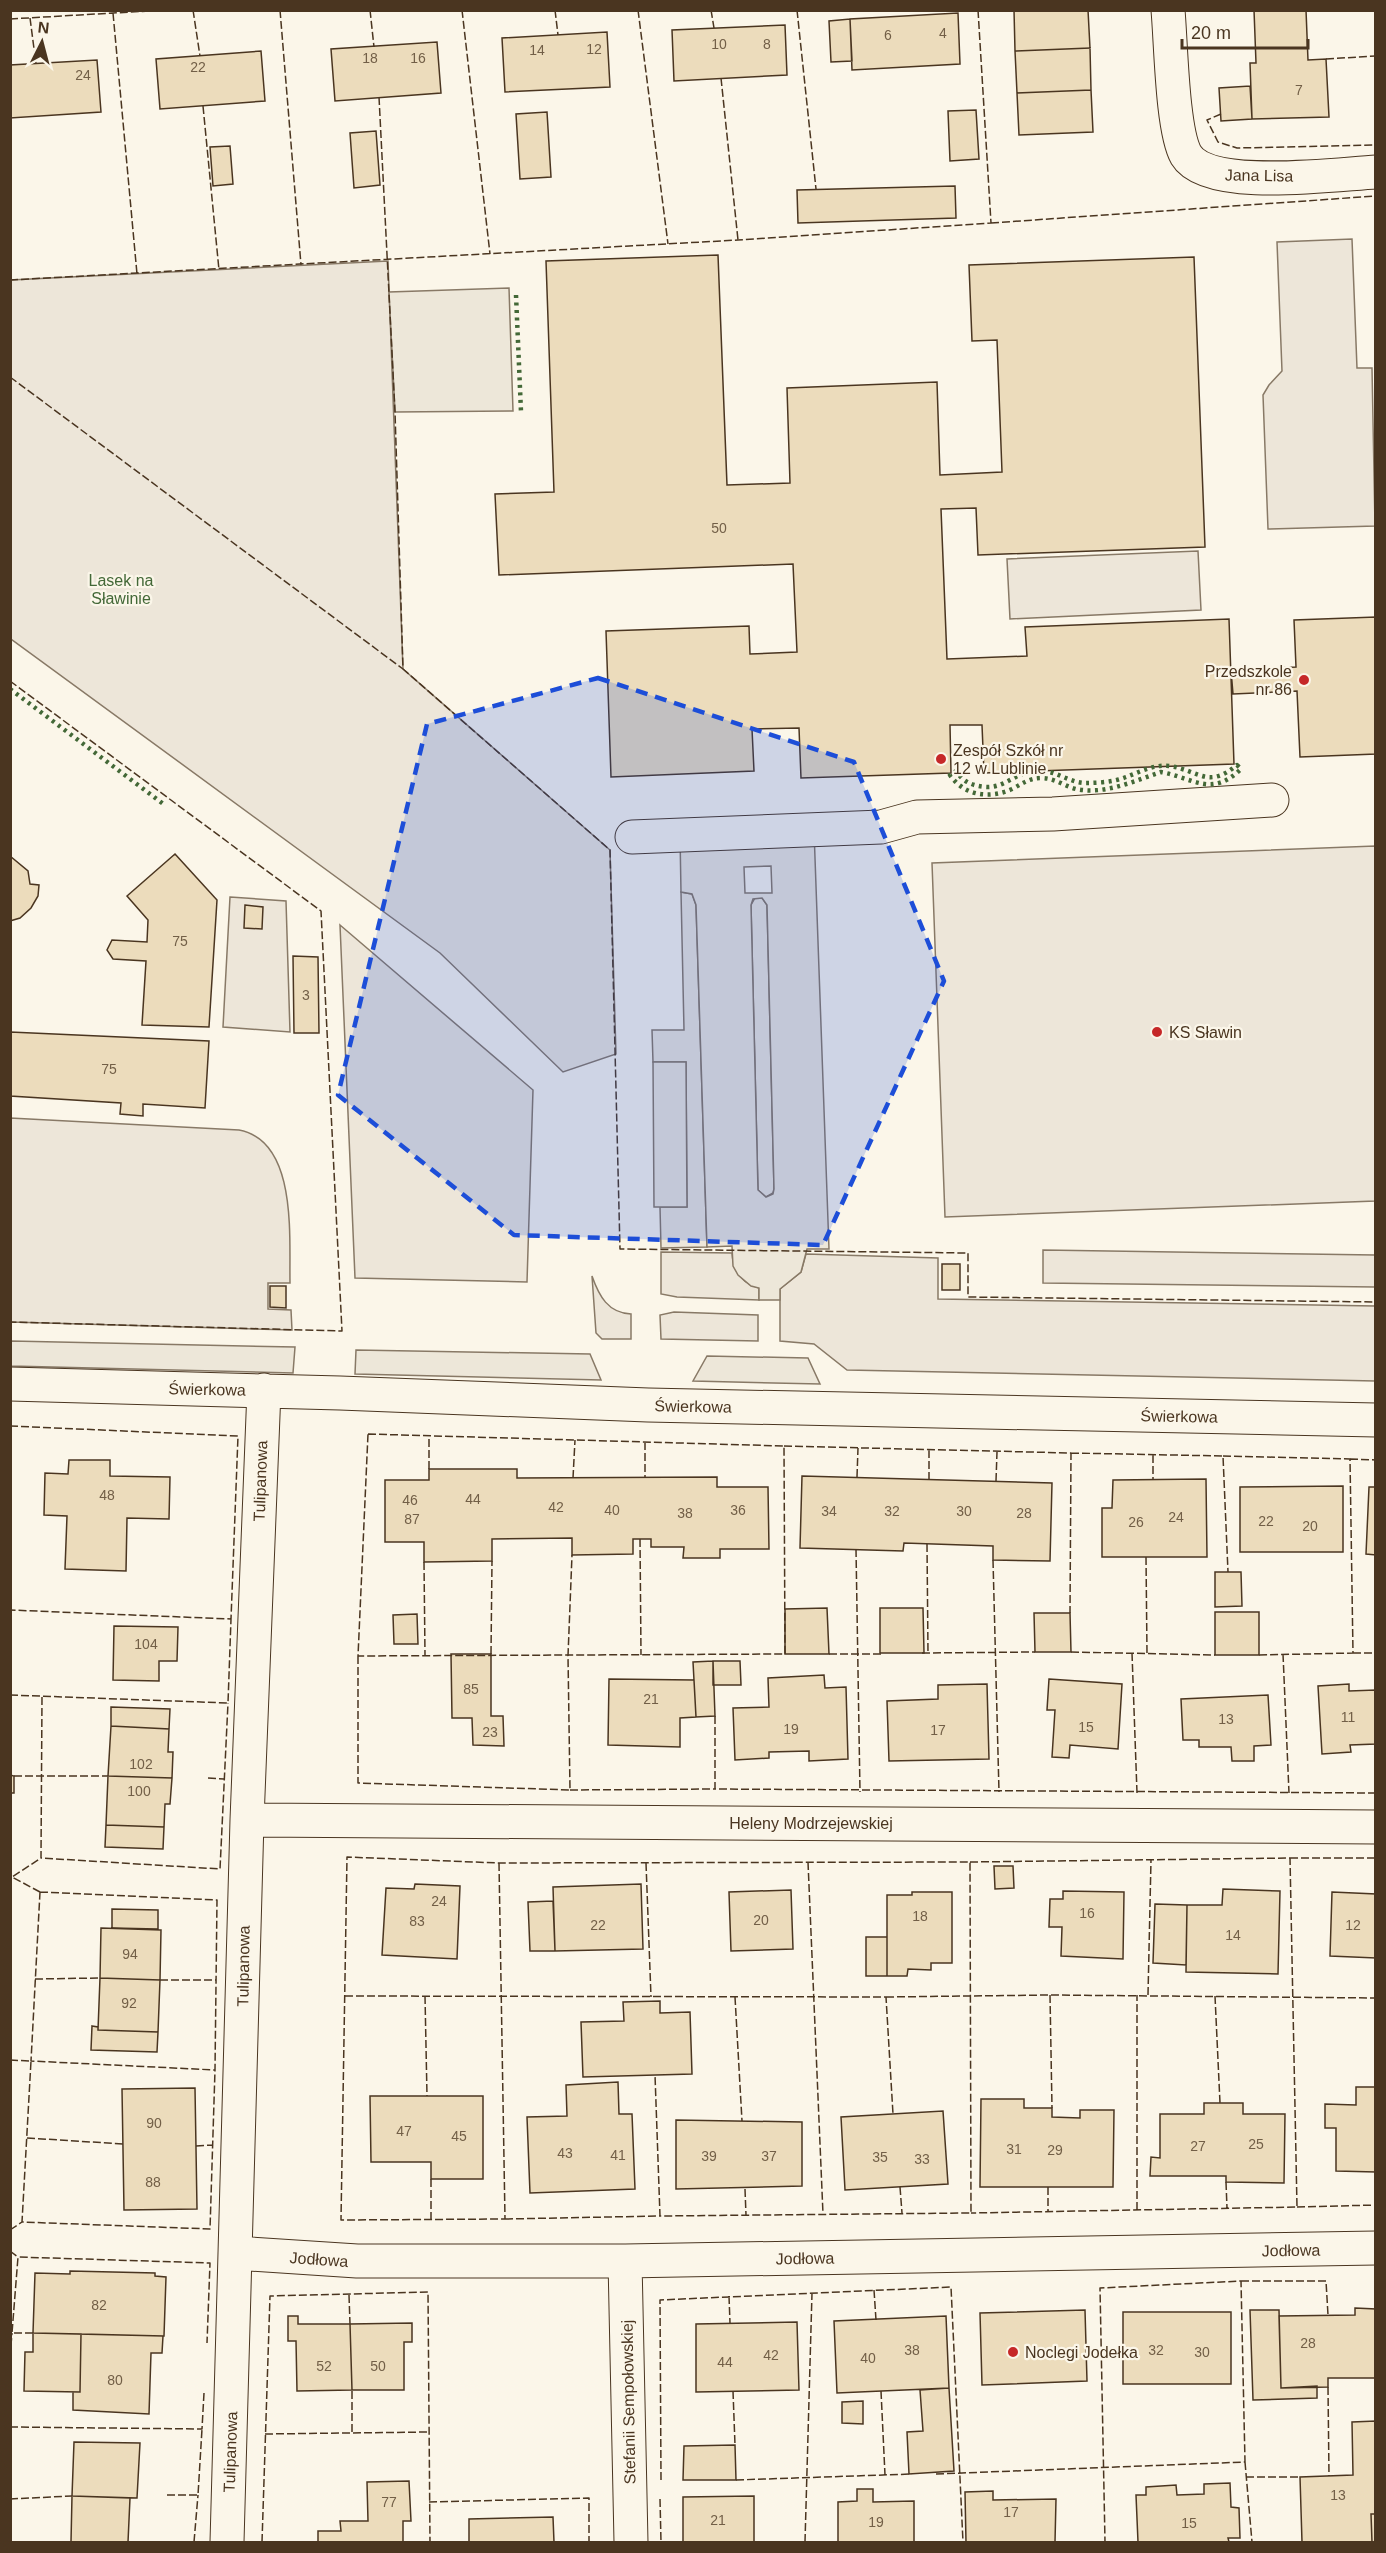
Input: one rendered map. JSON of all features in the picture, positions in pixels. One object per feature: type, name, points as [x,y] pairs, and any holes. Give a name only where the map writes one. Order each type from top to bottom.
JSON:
[{"type":"street","name":"Jana Lisa","points":[[1168,10],[1177,122],[1186,155],[1199,168],[1217,175],[1258,178],[1376,172]]},
{"type":"street","points":[[632,837],[881,827],[917,817],[1053,814],[1272,800]]},
{"type":"street","name":"Świerkowa","points":[[10,1384],[264,1390],[629,1405],[1376,1420]]},
{"type":"street","name":"Tulipanowa","points":[[227,2542],[247,1820],[264,1390]]},
{"type":"street","name":"Heleny Modrzejewskiej","points":[[247,1820],[1376,1827]]},
{"type":"street","name":"Jodłowa","points":[[236,2253],[357,2261],[625,2261],[1376,2248]]},
{"type":"street","name":"Stefanii Sempołowskiej","points":[[625,2261],[631,2542]]},
{"type":"highlighted area","points":[[598,678],[854,762],[944,981],[823,1245],[514,1235],[338,1095],[427,724]]},
{"type":"green space","points":[[1352,239],[1357,368],[1372,368],[1375,526],[1268,529],[1263,395],[1282,371],[1277,242]]},
{"type":"green space","name":"Lasek na Sławinie","points":[[388,261],[403,669],[610,850],[616,1054],[563,1072],[440,953],[11,639],[11,280]]},
{"type":"green space","points":[[1198,551],[1201,610],[1010,619],[1007,559]]},
{"type":"green space","name":"KS Sławin","points":[[1375,846],[1375,1201],[945,1217],[932,863]]},
{"type":"green space","points":[[681,892],[692,894],[696,905],[707,1247],[661,1248],[660,1207],[687,1207],[686,1062],[653,1062],[652,1030],[684,1030]]},
{"type":"green space","points":[[230,897],[286,901],[290,1032],[223,1027]]},
{"type":"green space","points":[[755,898],[762,898],[767,905],[774,1189],[773,1193],[766,1197],[758,1190],[751,905]]},
{"type":"green space","points":[[340,925],[533,1090],[527,1282],[355,1278]]},
{"type":"green space","points":[[10,1118],[239,1130],[258,1138],[272,1152],[281,1171],[289,1218],[290,1283],[268,1283],[268,1309],[291,1310],[292,1330],[11,1322]]},
{"type":"green space","points":[[1043,1250],[1375,1255],[1375,1287],[1043,1283]]},
{"type":"green space","points":[[661,1252],[732,1253],[739,1275],[747,1283],[759,1288],[759,1300],[677,1297],[661,1294]]},
{"type":"green space","points":[[806,1254],[938,1258],[938,1299],[1375,1306],[1375,1381],[847,1370],[814,1344],[780,1341],[780,1289],[801,1272]]},
{"type":"green space","points":[[592,1276],[601,1297],[610,1307],[631,1314],[631,1339],[602,1339],[596,1333]]},
{"type":"green space","points":[[674,1312],[758,1315],[758,1341],[661,1339],[660,1315]]},
{"type":"shaded area","points":[[509,288],[513,411],[395,412],[389,292]]},
{"type":"shaded area","points":[[814,830],[829,1249],[807,1249],[801,1272],[780,1289],[780,1300],[759,1300],[759,1288],[751,1286],[738,1275],[733,1266],[732,1246],[707,1247],[696,905],[692,894],[681,892],[680,835]],"holes":[[[771,866],[772,893],[745,893],[744,867]],[[762,898],[767,905],[774,1189],[773,1194],[766,1197],[758,1190],[751,905],[753,899]]]},
{"type":"shaded area","points":[[653,1062],[686,1062],[687,1207],[654,1207]]},
{"type":"shaded area","points":[[11,1341],[295,1347],[293,1373],[11,1366]]},
{"type":"shaded area","points":[[356,1350],[590,1354],[601,1380],[355,1374]]},
{"type":"shaded area","points":[[707,1356],[808,1358],[820,1384],[693,1381]]},
{"type":"building","points":[[1014,10],[1088,10],[1090,48],[1015,51]]},
{"type":"building","points":[[1254,10],[1306,10],[1308,60],[1326,59],[1329,117],[1252,119],[1250,63],[1256,63]]},
{"type":"building","points":[[958,13],[960,64],[852,70],[850,19]]},
{"type":"building","points":[[850,19],[852,61],[831,62],[829,21]]},
{"type":"building","points":[[785,25],[787,75],[674,81],[672,30]]},
{"type":"building","points":[[607,32],[610,87],[505,92],[502,38]]},
{"type":"building","points":[[437,42],[441,93],[335,101],[331,49]]},
{"type":"building","points":[[1090,48],[1091,90],[1017,93],[1015,51]]},
{"type":"building","points":[[261,51],[265,101],[160,109],[156,59]]},
{"type":"building","points":[[97,60],[101,112],[10,118],[10,65]]},
{"type":"building","points":[[1250,86],[1252,119],[1221,121],[1219,88]]},
{"type":"building","points":[[1091,90],[1093,132],[1019,135],[1017,93]]},
{"type":"building","points":[[976,110],[979,159],[950,161],[948,111]]},
{"type":"building","points":[[547,112],[551,177],[520,179],[516,114]]},
{"type":"building","points":[[376,131],[380,185],[354,188],[350,133]]},
{"type":"building","points":[[230,146],[233,184],[213,186],[210,147]]},
{"type":"building","points":[[955,186],[956,218],[798,223],[797,190]]},
{"type":"building","points":[[718,255],[727,485],[790,483],[787,388],[937,382],[940,475],[1002,472],[997,340],[972,341],[969,265],[1194,257],[1205,547],[978,555],[976,508],[941,509],[947,659],[1027,656],[1025,627],[1229,619],[1234,764],[984,773],[982,725],[950,725],[951,773],[801,778],[799,728],[752,729],[754,771],[611,777],[606,631],[749,626],[750,654],[797,652],[793,564],[499,575],[495,494],[554,492],[546,261]]},
{"type":"building","name":"Przedszkole nr 86","points":[[1376,617],[1376,754],[1300,757],[1297,691],[1233,694],[1231,670],[1296,667],[1294,620]]},
{"type":"building","points":[[175,854],[217,900],[209,1027],[142,1025],[146,961],[113,959],[107,950],[112,940],[147,942],[148,920],[127,896]]},
{"type":"building","points":[[10,856],[28,871],[30,884],[39,885],[38,896],[31,908],[20,918],[10,921]]},
{"type":"building","points":[[245,905],[263,907],[262,929],[244,928]]},
{"type":"building","points":[[293,956],[318,957],[319,1033],[294,1033]]},
{"type":"building","points":[[10,1032],[209,1041],[205,1108],[143,1104],[143,1116],[120,1114],[121,1103],[10,1096]]},
{"type":"building","points":[[942,1264],[960,1264],[960,1290],[942,1290]]},
{"type":"building","points":[[270,1286],[286,1286],[286,1308],[270,1307]]},
{"type":"building","points":[[69,1460],[110,1460],[110,1476],[170,1477],[169,1519],[127,1518],[126,1571],[65,1569],[67,1516],[44,1515],[45,1473],[68,1474]]},
{"type":"building","points":[[429,1469],[517,1469],[517,1478],[717,1477],[717,1487],[768,1487],[769,1549],[720,1549],[720,1558],[683,1558],[684,1547],[651,1547],[651,1539],[633,1539],[633,1554],[572,1555],[572,1538],[492,1539],[492,1561],[424,1562],[424,1542],[385,1542],[385,1480],[429,1480]]},
{"type":"building","points":[[802,1476],[1052,1483],[1050,1561],[993,1560],[993,1546],[904,1543],[903,1551],[800,1548]]},
{"type":"building","points":[[1206,1479],[1207,1557],[1102,1557],[1102,1508],[1112,1508],[1113,1480]]},
{"type":"building","points":[[1343,1486],[1343,1552],[1240,1552],[1240,1487]]},
{"type":"building","points":[[1369,1487],[1376,1487],[1376,1555],[1366,1554]]},
{"type":"building","points":[[1215,1572],[1241,1572],[1242,1606],[1215,1607]]},
{"type":"building","points":[[827,1608],[829,1654],[785,1654],[785,1609]]},
{"type":"building","points":[[880,1608],[923,1608],[924,1653],[880,1653]]},
{"type":"building","points":[[1215,1612],[1259,1612],[1259,1655],[1215,1655]]},
{"type":"building","points":[[1034,1613],[1070,1613],[1071,1652],[1035,1652]]},
{"type":"building","points":[[417,1614],[418,1644],[394,1644],[393,1615]]},
{"type":"building","points":[[114,1626],[178,1627],[177,1661],[159,1661],[159,1681],[113,1680]]},
{"type":"building","points":[[451,1654],[491,1654],[491,1716],[503,1716],[504,1746],[473,1745],[472,1718],[452,1718]]},
{"type":"building","points":[[713,1661],[740,1661],[741,1685],[713,1685]]},
{"type":"building","points":[[713,1661],[715,1716],[696,1717],[693,1662]]},
{"type":"building","points":[[824,1675],[825,1688],[846,1687],[848,1759],[809,1761],[809,1751],[769,1752],[769,1758],[735,1760],[733,1708],[769,1707],[768,1678]]},
{"type":"building","points":[[609,1679],[694,1680],[696,1717],[680,1718],[680,1747],[608,1745]]},
{"type":"building","points":[[1049,1679],[1122,1684],[1118,1749],[1070,1745],[1069,1758],[1052,1757],[1055,1710],[1047,1710]]},
{"type":"building","points":[[987,1684],[989,1759],[889,1761],[887,1701],[938,1699],[938,1685]]},
{"type":"building","points":[[1349,1684],[1349,1691],[1376,1690],[1376,1744],[1350,1745],[1351,1752],[1322,1754],[1318,1686]]},
{"type":"building","points":[[1268,1695],[1271,1745],[1254,1746],[1254,1761],[1232,1761],[1231,1747],[1199,1747],[1199,1740],[1183,1740],[1181,1699]]},
{"type":"building","points":[[111,1707],[170,1709],[169,1729],[111,1726]]},
{"type":"building","points":[[111,1726],[169,1729],[168,1752],[173,1752],[172,1778],[108,1776]]},
{"type":"building","points":[[10,1775],[14,1776],[14,1793],[10,1793]]},
{"type":"building","points":[[108,1776],[172,1778],[170,1804],[165,1804],[164,1827],[106,1825]]},
{"type":"building","points":[[106,1825],[164,1827],[163,1849],[105,1847]]},
{"type":"building","points":[[994,1866],[1013,1866],[1014,1888],[995,1889]]},
{"type":"building","points":[[415,1884],[460,1886],[457,1959],[382,1955],[386,1888],[414,1889]]},
{"type":"building","points":[[641,1884],[643,1949],[555,1951],[553,1887]]},
{"type":"building","points":[[1223,1889],[1280,1891],[1278,1974],[1186,1972],[1187,1905],[1222,1905]]},
{"type":"building","points":[[791,1890],[793,1949],[731,1951],[729,1892]]},
{"type":"building","points":[[1063,1891],[1124,1892],[1123,1959],[1061,1956],[1062,1927],[1049,1927],[1050,1899],[1063,1899]]},
{"type":"building","points":[[912,1892],[952,1892],[952,1963],[931,1963],[931,1970],[908,1969],[907,1976],[887,1976],[887,1895],[912,1895]]},
{"type":"building","points":[[1332,1892],[1376,1894],[1376,1958],[1330,1956]]},
{"type":"building","points":[[553,1901],[555,1951],[530,1951],[528,1902]]},
{"type":"building","points":[[1155,1904],[1187,1905],[1186,1965],[1153,1963]]},
{"type":"building","points":[[112,1909],[158,1910],[158,1929],[112,1928]]},
{"type":"building","points":[[101,1928],[161,1930],[160,1980],[100,1978]]},
{"type":"building","points":[[866,1937],[887,1937],[887,1976],[866,1976]]},
{"type":"building","points":[[100,1978],[160,1980],[158,2032],[98,2030]]},
{"type":"building","points":[[660,2001],[660,2013],[690,2012],[692,2074],[583,2077],[581,2022],[624,2021],[623,2002]]},
{"type":"building","points":[[92,2026],[98,2027],[98,2030],[158,2032],[157,2052],[91,2050]]},
{"type":"building","points":[[618,2082],[619,2114],[632,2114],[635,2189],[530,2193],[527,2117],[567,2116],[566,2085]]},
{"type":"building","points":[[1356,2087],[1376,2087],[1376,2172],[1336,2171],[1336,2128],[1325,2128],[1325,2104],[1356,2105]]},
{"type":"building","points":[[195,2088],[197,2209],[124,2210],[122,2089]]},
{"type":"building","points":[[370,2096],[483,2096],[483,2179],[431,2179],[431,2162],[371,2162]]},
{"type":"building","points":[[981,2099],[1024,2099],[1024,2108],[1052,2108],[1052,2117],[1080,2118],[1080,2110],[1114,2110],[1113,2187],[980,2187]]},
{"type":"building","points":[[1204,2103],[1243,2103],[1243,2114],[1285,2114],[1284,2183],[1226,2182],[1226,2176],[1150,2176],[1151,2157],[1160,2158],[1160,2114],[1204,2114]]},
{"type":"building","points":[[943,2111],[948,2184],[845,2190],[841,2117]]},
{"type":"building","points":[[676,2120],[802,2122],[802,2186],[676,2189]]},
{"type":"building","points":[[70,2271],[155,2273],[155,2276],[166,2277],[164,2336],[33,2333],[35,2273],[70,2274]]},
{"type":"building","points":[[1355,2308],[1376,2309],[1376,2378],[1328,2378],[1328,2387],[1281,2388],[1279,2316],[1355,2315]]},
{"type":"building","points":[[1085,2310],[1087,2381],[982,2385],[980,2313]]},
{"type":"building","points":[[1250,2310],[1279,2310],[1281,2388],[1317,2386],[1317,2398],[1253,2400]]},
{"type":"building","points":[[1123,2312],[1231,2312],[1231,2384],[1123,2384]]},
{"type":"building","points":[[288,2316],[298,2316],[298,2324],[350,2324],[352,2390],[297,2391],[296,2341],[288,2341]]},
{"type":"building","points":[[946,2316],[949,2388],[837,2393],[834,2321]]},
{"type":"building","points":[[797,2322],[799,2390],[696,2392],[696,2324]]},
{"type":"building","points":[[412,2323],[412,2342],[404,2342],[404,2390],[352,2390],[350,2324]]},
{"type":"building","points":[[33,2333],[81,2334],[80,2392],[24,2391],[25,2352],[33,2352]]},
{"type":"building","points":[[81,2334],[163,2336],[162,2353],[151,2353],[149,2414],[73,2410],[73,2392],[80,2392]]},
{"type":"building","points":[[949,2388],[954,2471],[909,2474],[907,2432],[923,2431],[920,2390]]},
{"type":"building","points":[[863,2401],[863,2424],[842,2423],[842,2402]]},
{"type":"building","points":[[1376,2421],[1376,2514],[1371,2514],[1372,2542],[1302,2542],[1300,2477],[1353,2475],[1352,2422]]},
{"type":"building","points":[[74,2442],[140,2443],[137,2498],[72,2496]]},
{"type":"building","points":[[735,2445],[736,2480],[683,2480],[684,2446]]},
{"type":"building","points":[[409,2481],[411,2521],[403,2521],[403,2542],[318,2542],[318,2531],[341,2531],[340,2521],[368,2521],[367,2482]]},
{"type":"building","points":[[1230,2483],[1231,2507],[1239,2508],[1240,2538],[1228,2538],[1229,2542],[1138,2542],[1136,2495],[1146,2495],[1146,2487],[1176,2485],[1177,2495],[1204,2494],[1204,2484]]},
{"type":"building","points":[[857,2489],[873,2489],[873,2502],[914,2501],[914,2542],[838,2542],[838,2502],[857,2501]]},
{"type":"building","points":[[993,2491],[993,2500],[1056,2499],[1055,2542],[966,2542],[965,2492]]},
{"type":"building","points":[[72,2496],[130,2498],[128,2542],[71,2542]]},
{"type":"building","points":[[754,2496],[754,2542],[683,2542],[683,2497]]},
{"type":"building","points":[[1371,2514],[1376,2514],[1376,2542],[1372,2542]]},
{"type":"building","points":[[553,2517],[554,2542],[469,2542],[469,2519]]},
{"type":"hedge","points":[[516,295],[521,412]]},
{"type":"hedge","points":[[10,689],[166,806]]},
{"type":"hedge","points":[[1237,765],[1241,769],[1220,783],[1202,784],[1161,772],[1109,789],[1087,790],[1076,789],[1051,779],[1037,778],[1004,792],[986,795],[970,791],[950,775],[956,771],[969,783],[992,787],[1033,771],[1047,771],[1078,782],[1090,783],[1116,780],[1158,766],[1180,768],[1211,777],[1219,776],[1237,765]]},
{"type":"fence","points":[[10,19],[166,10]]},
{"type":"fence","points":[[193,10],[200,56]]},
{"type":"fence","points":[[280,10],[301,265]]},
{"type":"fence","points":[[370,10],[374,47]]},
{"type":"fence","points":[[462,10],[490,254]]},
{"type":"fence","points":[[555,10],[558,35]]},
{"type":"fence","points":[[638,10],[668,244]]},
{"type":"fence","points":[[711,10],[714,28]]},
{"type":"fence","points":[[797,10],[816,189]]},
{"type":"fence","points":[[10,280],[738,240],[991,223],[978,10]]},
{"type":"fence","points":[[113,13],[137,274]]},
{"type":"fence","points":[[30,18],[36,64]]},
{"type":"fence","points":[[1326,59],[1376,56]]},
{"type":"fence","points":[[721,78],[738,240]]},
{"type":"fence","points":[[379,97],[395,412],[403,669],[610,850],[620,1249],[968,1253],[968,1297],[1376,1302]]},
{"type":"fence","points":[[203,106],[219,270]]},
{"type":"fence","points":[[1221,114],[1207,120],[1218,142],[1237,148],[1376,145]]},
{"type":"fence","points":[[991,223],[1376,196]]},
{"type":"fence","points":[[10,377],[403,669]]},
{"type":"fence","points":[[10,681],[321,911],[342,1331],[10,1322]]},
{"type":"fence","points":[[10,1426],[238,1436],[231,1619],[10,1610]]},
{"type":"fence","points":[[368,1434],[784,1446],[785,1654],[358,1656],[368,1434]]},
{"type":"fence","points":[[429,1436],[429,1469]]},
{"type":"fence","points":[[573,1478],[575,1440]]},
{"type":"fence","points":[[645,1442],[645,1478]]},
{"type":"fence","points":[[784,1446],[1071,1453],[1070,1613]]},
{"type":"fence","points":[[857,1477],[858,1448]]},
{"type":"fence","points":[[929,1450],[929,1479]]},
{"type":"fence","points":[[996,1481],[997,1452]]},
{"type":"fence","points":[[1071,1453],[1223,1456],[1228,1572]]},
{"type":"fence","points":[[1153,1455],[1153,1480]]},
{"type":"fence","points":[[1223,1456],[1350,1459],[1353,1653],[1259,1655]]},
{"type":"fence","points":[[1350,1459],[1376,1460]]},
{"type":"fence","points":[[640,1539],[641,1655]]},
{"type":"fence","points":[[927,1544],[928,1653]]},
{"type":"fence","points":[[856,1549],[860,1792]]},
{"type":"fence","points":[[358,1656],[358,1783],[570,1790],[568,1656],[572,1555]]},
{"type":"fence","points":[[1146,1557],[1147,1654]]},
{"type":"fence","points":[[993,1560],[999,1792]]},
{"type":"fence","points":[[491,1654],[492,1561]]},
{"type":"fence","points":[[424,1562],[425,1655]]},
{"type":"fence","points":[[10,1695],[228,1703],[231,1619]]},
{"type":"fence","points":[[922,1653],[1035,1652]]},
{"type":"fence","points":[[1071,1652],[1215,1655]]},
{"type":"fence","points":[[1132,1653],[1137,1793]]},
{"type":"fence","points":[[1353,1653],[1376,1653]]},
{"type":"fence","points":[[829,1654],[883,1654]]},
{"type":"fence","points":[[1283,1654],[1289,1793]]},
{"type":"fence","points":[[42,1697],[41,1858],[220,1869],[228,1703]]},
{"type":"fence","points":[[715,1716],[715,1789],[1376,1793]]},
{"type":"fence","points":[[14,1776],[108,1776]]},
{"type":"fence","points":[[208,1778],[224,1779]]},
{"type":"fence","points":[[570,1790],[715,1789]]},
{"type":"fence","points":[[499,1863],[505,2219],[341,2220],[347,1857],[499,1863],[970,1862],[971,2213],[660,2216]]},
{"type":"fence","points":[[40,1892],[12,1877],[41,1858]]},
{"type":"fence","points":[[1290,1858],[1376,1858]]},
{"type":"fence","points":[[970,1862],[1290,1858],[1297,2207],[971,2213]]},
{"type":"fence","points":[[1148,1995],[1151,1860]]},
{"type":"fence","points":[[808,1862],[823,2214]]},
{"type":"fence","points":[[646,1863],[651,1997]]},
{"type":"fence","points":[[40,1892],[217,1900],[215,2070],[31,2061],[40,1892]]},
{"type":"fence","points":[[35,1979],[100,1978]]},
{"type":"fence","points":[[160,1980],[216,1980]]},
{"type":"fence","points":[[1050,1995],[1052,2108]]},
{"type":"fence","points":[[886,1997],[1050,1995],[1376,1998]]},
{"type":"fence","points":[[1137,1995],[1137,2210]]},
{"type":"fence","points":[[345,1996],[886,1997],[893,2114]]},
{"type":"fence","points":[[425,1996],[427,2096]]},
{"type":"fence","points":[[1215,1996],[1220,2103]]},
{"type":"fence","points":[[735,1997],[742,2121]]},
{"type":"fence","points":[[10,2060],[31,2061],[22,2222],[210,2229],[215,2070]]},
{"type":"fence","points":[[505,2219],[660,2216],[655,2075]]},
{"type":"fence","points":[[27,2138],[123,2144]]},
{"type":"fence","points":[[196,2146],[213,2145]]},
{"type":"fence","points":[[431,2179],[431,2219]]},
{"type":"fence","points":[[1226,2182],[1227,2208]]},
{"type":"fence","points":[[900,2187],[902,2213]]},
{"type":"fence","points":[[1048,2187],[1048,2211]]},
{"type":"fence","points":[[745,2189],[746,2215]]},
{"type":"fence","points":[[1297,2207],[1376,2205]]},
{"type":"fence","points":[[10,2230],[22,2222]]},
{"type":"fence","points":[[10,2251],[18,2257]]},
{"type":"fence","points":[[33,2333],[12,2333],[18,2257],[210,2263],[207,2343]]},
{"type":"fence","points":[[1241,2281],[1326,2281],[1328,2315]]},
{"type":"fence","points":[[936,2474],[1245,2462],[1241,2281],[1100,2288],[1105,2542]]},
{"type":"fence","points":[[661,2480],[660,2300],[951,2287],[963,2542]]},
{"type":"fence","points":[[874,2290],[876,2320]]},
{"type":"fence","points":[[262,2542],[270,2296],[428,2292],[430,2542]]},
{"type":"fence","points":[[805,2542],[812,2293]]},
{"type":"fence","points":[[349,2295],[350,2324]]},
{"type":"fence","points":[[729,2296],[730,2323]]},
{"type":"fence","points":[[10,2357],[12,2333]]},
{"type":"fence","points":[[1328,2387],[1329,2476]]},
{"type":"fence","points":[[352,2390],[352,2432]]},
{"type":"fence","points":[[733,2391],[735,2445]]},
{"type":"fence","points":[[881,2391],[885,2475]]},
{"type":"fence","points":[[10,2427],[202,2429],[204,2393]]},
{"type":"fence","points":[[167,2495],[198,2495],[202,2429]]},
{"type":"fence","points":[[265,2434],[428,2432]]},
{"type":"fence","points":[[1245,2462],[1252,2542]]},
{"type":"fence","points":[[736,2480],[912,2474]]},
{"type":"fence","points":[[1246,2477],[1300,2477]]},
{"type":"fence","points":[[194,2542],[198,2495]]},
{"type":"fence","points":[[10,2499],[72,2496]]},
{"type":"fence","points":[[429,2502],[589,2498],[589,2542]]},
{"type":"fence","points":[[660,2499],[661,2542]]},
{"type":"place","name":"Przedszkole nr 86","points":[[1304,680]]},
{"type":"place","name":"Zespół Szkół nr 12 w Lublinie","points":[[941,759]]},
{"type":"place","name":"KS Sławin","points":[[1157,1032]]},
{"type":"place","name":"Noclegi Jodełka","points":[[1013,2352]]}]
